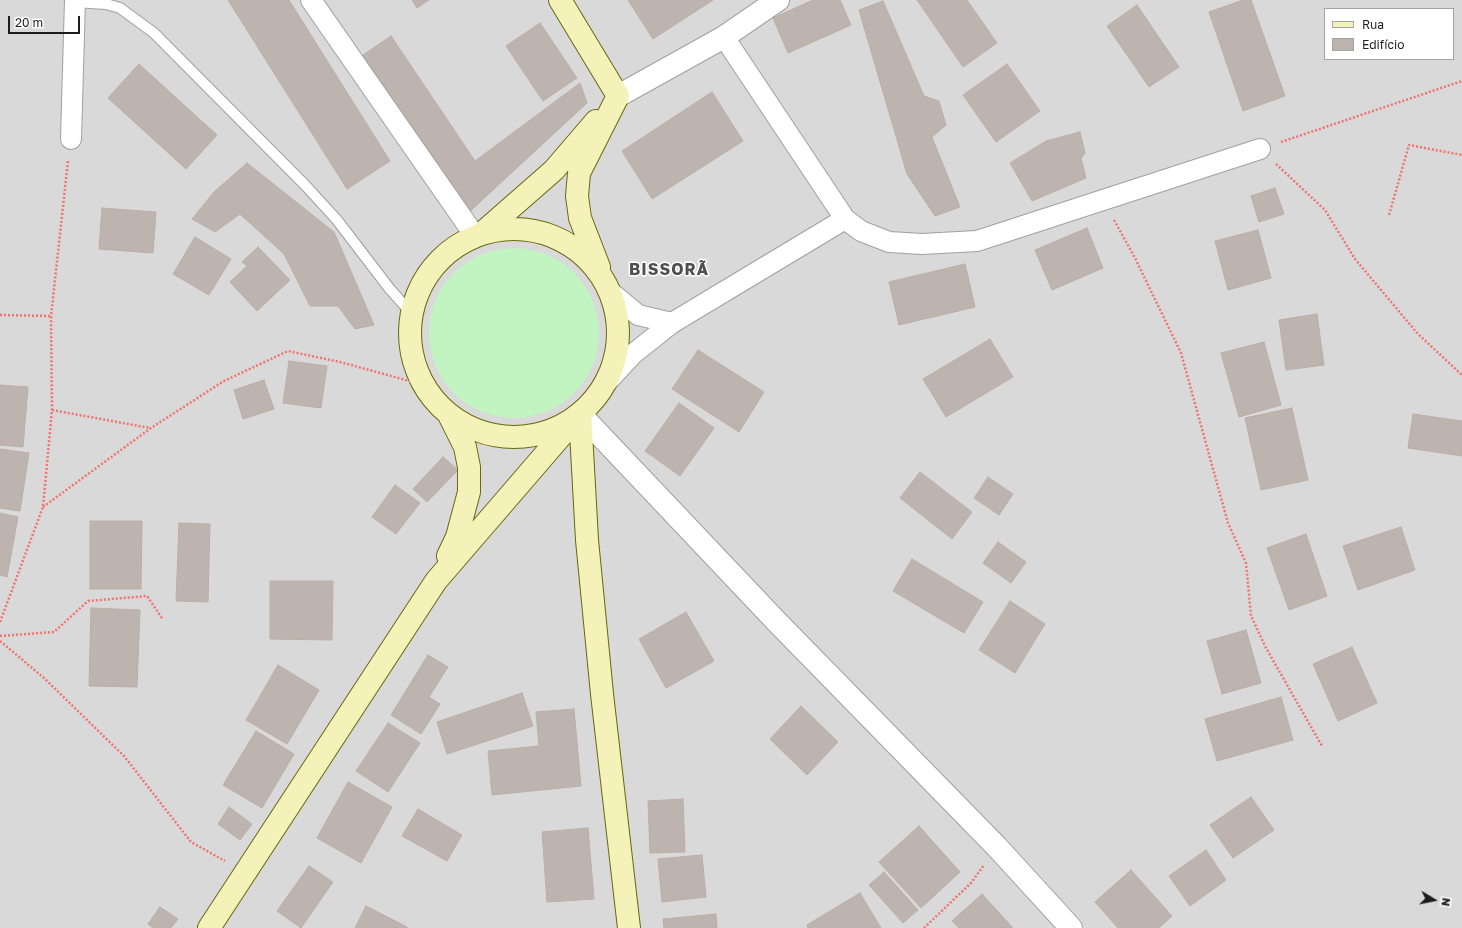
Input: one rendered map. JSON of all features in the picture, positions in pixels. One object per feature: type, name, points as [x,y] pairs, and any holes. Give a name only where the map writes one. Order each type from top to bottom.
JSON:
[{"type":"main road","points":[[560,0],[618,96]]},
{"type":"main road","points":[[580,414],[560,426],[533,436],[517,438],[497,436],[480,432],[463,424],[446,412],[436,402],[424,385],[413,360],[410,334],[412,314],[419,290],[431,270],[452,249],[478,235],[554,170],[618,96]]},
{"type":"main road","points":[[209,928],[436,581],[594,399],[605,384],[613,365],[617,348],[618,326],[615,308],[607,285],[580,218],[577,196],[579,173],[618,96]]},
{"type":"main road","points":[[478,235],[502,229],[520,228],[545,233],[565,241],[583,254],[607,285]]},
{"type":"main road","points":[[436,581],[457,537],[469,492],[469,467],[465,447],[458,431],[446,412]]},
{"type":"main road","points":[[580,414],[588,540],[601,686],[629,928]]},
{"type":"street","points":[[311,0],[478,235]]},
{"type":"street","points":[[618,96],[724,37],[778,0]]},
{"type":"street","points":[[71,139],[75,1]]},
{"type":"street","points":[[724,37],[845,219],[861,231],[889,242],[922,244],[977,241],[1260,150]]},
{"type":"street","points":[[605,384],[633,354],[672,323],[845,219]]},
{"type":"street","points":[[607,285],[638,315],[672,323]]},
{"type":"street","points":[[580,414],[777,622],[997,847],[1070,928]]},
{"type":"lane","points":[[75,1],[106,4],[120,8],[154,33],[305,185],[337,220],[389,288],[412,314]]},
{"type":"path","points":[[1462,81],[1260,150],[1325,210],[1355,259],[1418,334],[1462,375]]},
{"type":"path","points":[[0,622],[43,507],[52,410],[51,316],[71,139]]},
{"type":"path","points":[[1389,215],[1409,145],[1462,155]]},
{"type":"path","points":[[1103,200],[1135,258],[1181,353],[1228,523],[1246,563],[1251,616],[1266,648],[1322,746]]},
{"type":"path","points":[[0,315],[51,316]]},
{"type":"path","points":[[43,507],[151,428],[224,381],[288,351],[340,362],[424,385]]},
{"type":"path","points":[[52,410],[151,428]]},
{"type":"path","points":[[0,636],[54,632],[88,601],[147,596],[162,618]]},
{"type":"path","points":[[0,641],[44,678],[124,756],[191,842],[245,872]]},
{"type":"path","points":[[924,928],[971,883],[997,847]]},
{"type":"shaded area","points":[[0,0],[1462,0],[1462,928],[0,928]]},
{"type":"green space","points":[[514,248],[539,252],[554,258],[574,273],[589,293],[597,316],[599,333],[595,358],[589,373],[574,393],[554,408],[531,416],[514,418],[489,414],[474,408],[454,393],[439,373],[431,350],[429,333],[433,308],[439,293],[454,273],[474,258],[497,250]]},
{"type":"building","points":[[228,0],[289,0],[390,161],[347,189]]},
{"type":"building","points":[[412,0],[429,0],[417,8]]},
{"type":"building","points":[[628,0],[713,0],[653,39]]},
{"type":"building","points":[[813,0],[840,0],[851,25],[788,53],[773,18]]},
{"type":"building","points":[[917,0],[967,0],[997,43],[963,67]]},
{"type":"building","points":[[1243,0],[1251,0],[1285,96],[1243,111],[1209,12]]},
{"type":"building","points":[[883,1],[924,96],[939,101],[946,125],[932,137],[960,207],[935,216],[907,174],[859,10]]},
{"type":"building","points":[[1137,5],[1179,67],[1149,87],[1107,26]]},
{"type":"building","points":[[540,23],[577,78],[543,101],[506,46]]},
{"type":"building","points":[[391,36],[475,161],[580,83],[587,103],[467,214],[360,57]]},
{"type":"building","points":[[139,64],[217,135],[186,169],[108,98]]},
{"type":"building","points":[[1007,64],[1040,111],[996,142],[963,95]]},
{"type":"building","points":[[712,92],[743,141],[652,199],[622,151]]},
{"type":"building","points":[[1080,132],[1085,153],[1081,158],[1086,178],[1032,201],[1010,163],[1046,141]]},
{"type":"building","points":[[247,163],[334,232],[374,325],[355,329],[338,306],[310,306],[284,254],[240,214],[215,232],[192,219],[214,192]]},
{"type":"building","points":[[1275,188],[1284,214],[1259,222],[1251,196]]},
{"type":"building","points":[[102,208],[156,212],[153,253],[99,249]]},
{"type":"building","points":[[1087,228],[1103,268],[1052,290],[1035,250]]},
{"type":"building","points":[[1258,230],[1271,278],[1228,290],[1215,241]]},
{"type":"building","points":[[195,237],[231,259],[209,295],[173,274]]},
{"type":"building","points":[[258,247],[290,280],[257,311],[230,282],[247,266],[242,262]]},
{"type":"building","points":[[965,264],[975,307],[899,325],[889,282]]},
{"type":"building","points":[[1317,314],[1324,365],[1286,370],[1279,320]]},
{"type":"building","points":[[990,339],[1013,377],[946,417],[923,379]]},
{"type":"building","points":[[1264,342],[1281,405],[1239,417],[1221,353]]},
{"type":"building","points":[[698,350],[764,392],[739,432],[672,389]]},
{"type":"building","points":[[289,361],[327,366],[321,408],[283,403]]},
{"type":"building","points":[[264,380],[274,409],[243,419],[234,390]]},
{"type":"building","points":[[0,385],[28,387],[23,447],[0,445]]},
{"type":"building","points":[[679,403],[714,428],[680,476],[645,451]]},
{"type":"building","points":[[1292,408],[1308,480],[1261,490],[1245,418]]},
{"type":"building","points":[[1413,414],[1462,421],[1462,456],[1408,448]]},
{"type":"building","points":[[0,449],[29,453],[20,511],[0,508]]},
{"type":"building","points":[[443,457],[458,470],[427,502],[413,489]]},
{"type":"building","points":[[920,472],[972,512],[952,539],[900,498]]},
{"type":"building","points":[[988,477],[1013,494],[999,515],[974,498]]},
{"type":"building","points":[[395,485],[420,503],[396,534],[372,517]]},
{"type":"building","points":[[0,513],[18,517],[7,577],[0,575]]},
{"type":"building","points":[[90,521],[142,521],[141,589],[90,589]]},
{"type":"building","points":[[179,523],[210,524],[208,602],[176,601]]},
{"type":"building","points":[[1401,527],[1415,570],[1358,590],[1343,546]]},
{"type":"building","points":[[1306,534],[1327,596],[1289,610],[1267,548]]},
{"type":"building","points":[[998,542],[1026,562],[1011,583],[983,563]]},
{"type":"building","points":[[912,559],[983,602],[964,633],[893,591]]},
{"type":"building","points":[[270,581],[333,581],[332,640],[270,639]]},
{"type":"building","points":[[1010,601],[1045,624],[1015,673],[979,650]]},
{"type":"building","points":[[91,608],[140,610],[137,687],[89,686]]},
{"type":"building","points":[[686,612],[714,661],[666,688],[639,639]]},
{"type":"building","points":[[1246,630],[1261,683],[1222,694],[1207,641]]},
{"type":"building","points":[[1352,647],[1377,703],[1338,721],[1313,664]]},
{"type":"building","points":[[428,655],[448,667],[429,697],[440,704],[421,734],[391,715]]},
{"type":"building","points":[[278,665],[319,690],[287,744],[246,720]]},
{"type":"building","points":[[522,693],[533,726],[447,754],[437,722]]},
{"type":"building","points":[[1281,697],[1293,740],[1217,761],[1205,719]]},
{"type":"building","points":[[801,706],[838,742],[807,775],[770,739]]},
{"type":"building","points":[[574,709],[581,786],[492,795],[488,751],[539,746],[536,712]]},
{"type":"building","points":[[388,723],[420,743],[388,792],[356,771]]},
{"type":"building","points":[[256,731],[294,754],[262,808],[223,785]]},
{"type":"building","points":[[348,782],[392,807],[361,863],[317,838]]},
{"type":"building","points":[[1251,797],[1274,830],[1233,858],[1210,825]]},
{"type":"building","points":[[683,799],[685,852],[650,853],[648,801]]},
{"type":"building","points":[[229,807],[252,824],[240,840],[218,824]]},
{"type":"building","points":[[418,809],[462,835],[447,861],[402,836]]},
{"type":"building","points":[[919,826],[960,872],[921,908],[879,862]]},
{"type":"building","points":[[588,828],[594,899],[547,902],[542,832]]},
{"type":"building","points":[[1206,850],[1226,880],[1190,906],[1169,876]]},
{"type":"building","points":[[702,855],[706,897],[662,902],[658,859]]},
{"type":"building","points":[[309,866],[333,882],[301,928],[277,911]]},
{"type":"building","points":[[1131,870],[1172,916],[1159,928],[1118,928],[1095,902]]},
{"type":"building","points":[[884,872],[918,910],[903,923],[869,885]]},
{"type":"building","points":[[860,893],[881,928],[808,928],[807,925]]},
{"type":"building","points":[[982,894],[1013,928],[959,928],[952,921]]},
{"type":"building","points":[[366,906],[407,927],[407,928],[355,928]]},
{"type":"building","points":[[160,907],[178,919],[171,928],[153,928],[148,924]]},
{"type":"building","points":[[716,914],[717,928],[664,928],[663,919]]},
{"type":"district","name":"BISSORÃ","points":[[669,270]]}]
